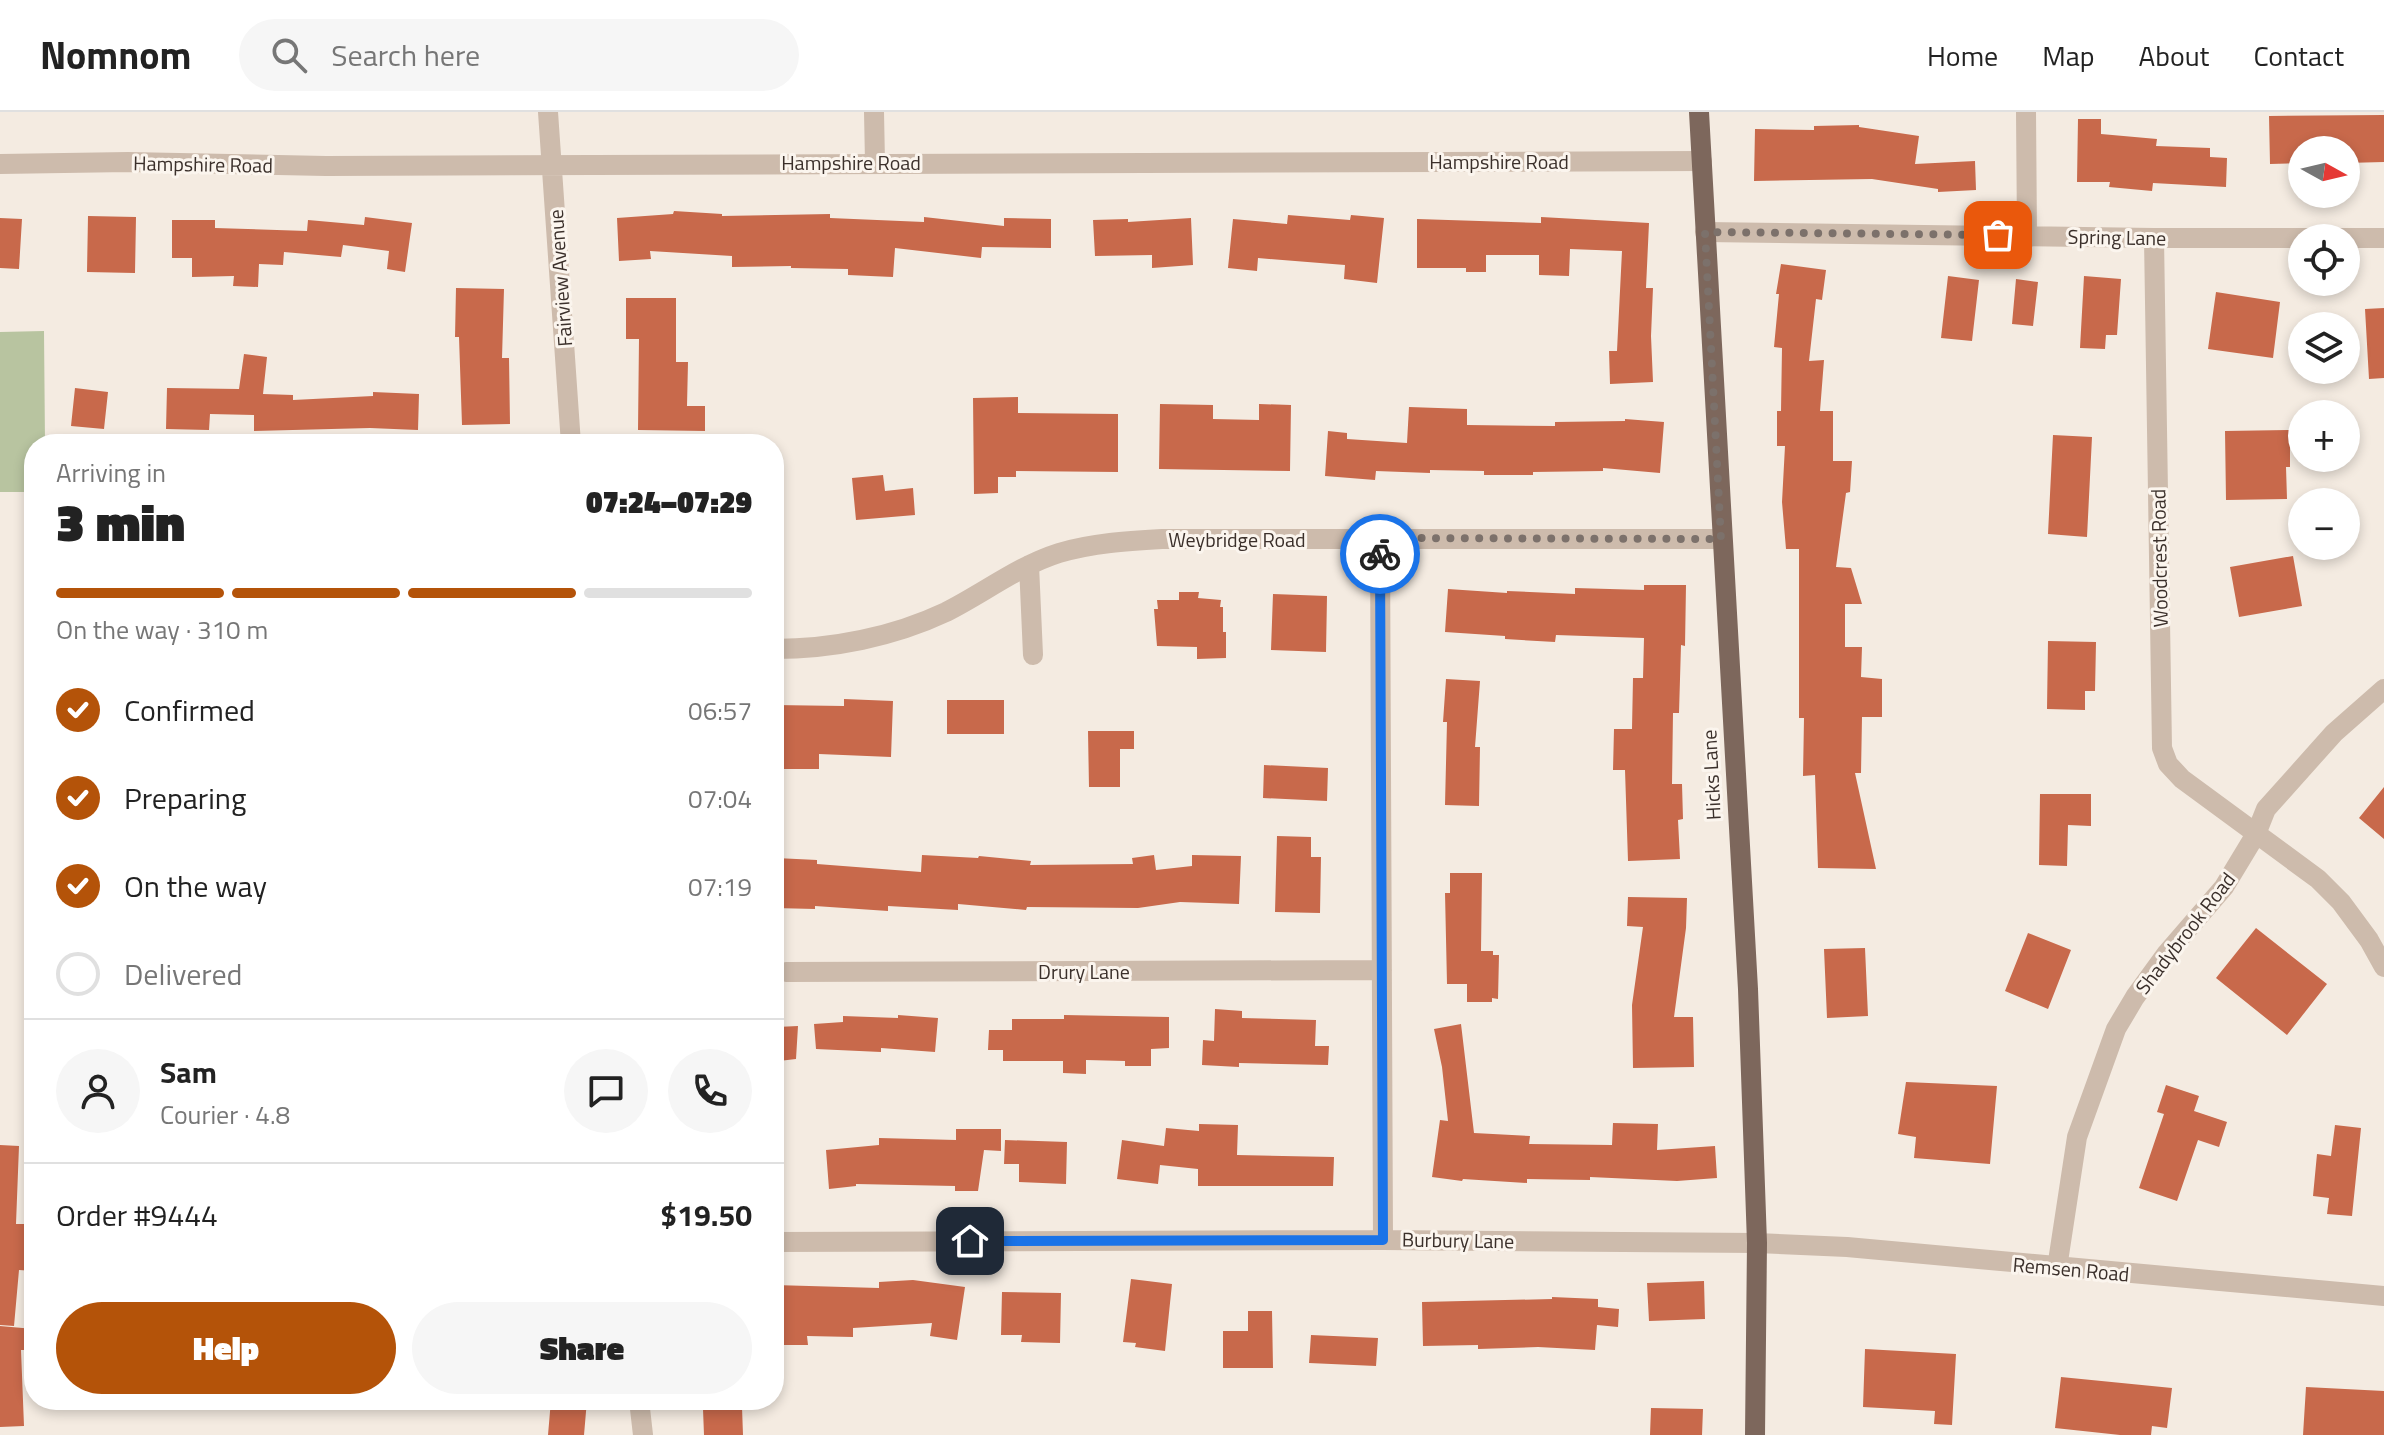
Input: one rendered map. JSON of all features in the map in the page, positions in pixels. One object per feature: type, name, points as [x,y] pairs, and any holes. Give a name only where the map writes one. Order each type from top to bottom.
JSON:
[{"type":"main road","name":"Hicks Lane","points":[[1699,112],[1748,989],[1757,1243],[1755,1435]]},
{"type":"street","name":"Fairview Avenue","points":[[548,112],[570,434]]},
{"type":"street","points":[[874,112],[875,162]]},
{"type":"street","points":[[2026,112],[2027,235]]},
{"type":"street","name":"Hampshire Road","points":[[0,164],[128,162],[326,166],[1702,161]]},
{"type":"street","name":"Spring Lane","points":[[1705,232],[2384,238]]},
{"type":"street","name":"Woodcrest Road","points":[[2154,238],[2162,748],[2168,764],[2182,779],[2318,879],[2341,902],[2384,967]]},
{"type":"street","points":[[1380,538],[1383,1240]]},
{"type":"street","name":"Weybridge Road","points":[[784,649],[869,639],[919,624],[1029,565],[1060,553],[1106,543],[1162,539],[1721,539]]},
{"type":"street","points":[[1029,565],[1033,655]]},
{"type":"street","name":"Shadybrook Road","points":[[2057,1268],[2077,1137],[2116,1029],[2167,953],[2224,887],[2256,834],[2266,809],[2334,733],[2384,689]]},
{"type":"street","name":"Drury Lane","points":[[786,972],[1382,970]]},
{"type":"street","name":"Burbury Lane","points":[[784,1242],[1383,1240],[1757,1243]]},
{"type":"street","name":"Remsen Road","points":[[1757,1243],[1847,1247],[2384,1296]]},
{"type":"street","points":[[640,1410],[643,1435]]},
{"type":"green space","points":[[44,331],[45,434],[24,434],[24,492],[0,492],[0,332]]},
{"type":"building","points":[[2384,115],[2384,162],[2360,163],[2360,136],[2288,136],[2288,163],[2270,164],[2269,116]]},
{"type":"building","points":[[2078,119],[2101,119],[2101,134],[2157,139],[2156,146],[2210,148],[2210,157],[2227,158],[2226,187],[2153,183],[2152,191],[2109,187],[2110,182],[2077,182]]},
{"type":"building","points":[[1859,125],[1919,136],[1915,164],[1975,161],[1976,190],[1938,192],[1938,189],[1872,179],[1754,181],[1755,129],[1814,130],[1814,126]]},
{"type":"building","points":[[674,211],[722,216],[830,214],[830,218],[924,222],[924,217],[1004,226],[1004,218],[1051,219],[1051,248],[982,247],[981,258],[895,248],[893,277],[848,275],[848,269],[732,267],[732,256],[650,251],[651,259],[619,261],[617,218],[673,214]]},
{"type":"building","points":[[1288,215],[1350,220],[1351,215],[1384,218],[1377,283],[1344,279],[1345,265],[1258,258],[1257,271],[1228,268],[1233,219],[1287,224]]},
{"type":"building","points":[[88,216],[136,217],[135,273],[87,272]]},
{"type":"building","points":[[365,217],[412,223],[405,272],[387,269],[389,251],[343,245],[341,257],[284,252],[283,265],[259,264],[258,287],[233,286],[234,276],[192,277],[192,258],[172,258],[172,220],[215,220],[215,228],[307,231],[308,220],[364,225]]},
{"type":"building","points":[[1541,217],[1649,223],[1646,288],[1653,288],[1653,382],[1610,384],[1609,351],[1617,351],[1622,251],[1570,249],[1569,276],[1539,275],[1539,255],[1486,255],[1486,272],[1466,272],[1466,268],[1417,268],[1417,219],[1541,223]]},
{"type":"building","points":[[0,218],[22,219],[19,269],[0,268]]},
{"type":"building","points":[[1191,218],[1193,265],[1152,268],[1152,255],[1095,256],[1093,220],[1128,219],[1128,222]]},
{"type":"building","points":[[1781,264],[1826,270],[1822,300],[1816,299],[1809,361],[1824,360],[1820,411],[1833,411],[1833,461],[1852,461],[1850,492],[1846,493],[1836,567],[1851,568],[1862,604],[1845,604],[1845,647],[1862,647],[1861,677],[1882,679],[1882,717],[1862,717],[1861,773],[1855,773],[1876,869],[1818,868],[1815,775],[1803,776],[1804,718],[1799,718],[1799,549],[1786,549],[1782,502],[1785,446],[1777,446],[1782,348],[1774,347],[1779,294],[1776,294]]},
{"type":"building","points":[[1948,276],[1979,280],[1972,341],[1941,338]]},
{"type":"building","points":[[2084,276],[2121,279],[2117,335],[2106,335],[2105,349],[2080,348]]},
{"type":"building","points":[[2016,279],[2038,282],[2033,326],[2012,324]]},
{"type":"building","points":[[456,288],[504,289],[502,358],[509,358],[510,424],[462,425],[459,337],[455,337]]},
{"type":"building","points":[[2216,292],[2280,302],[2273,358],[2208,349]]},
{"type":"building","points":[[626,298],[676,298],[676,362],[688,362],[687,406],[705,406],[705,431],[638,430],[639,339],[626,339]]},
{"type":"building","points":[[2384,308],[2384,378],[2369,379],[2365,309]]},
{"type":"building","points":[[244,354],[267,357],[263,394],[293,395],[293,400],[373,396],[373,392],[419,394],[418,430],[254,431],[254,415],[210,414],[209,430],[166,429],[167,388],[239,389]]},
{"type":"building","points":[[75,388],[108,392],[104,429],[71,426]]},
{"type":"building","points":[[1018,397],[1018,413],[1118,414],[1118,472],[1016,471],[1016,477],[998,477],[998,493],[974,494],[973,398]]},
{"type":"building","points":[[1160,404],[1213,405],[1213,419],[1259,420],[1259,404],[1291,405],[1290,471],[1159,469]]},
{"type":"building","points":[[1409,407],[1467,409],[1467,425],[1555,426],[1555,422],[1625,419],[1664,422],[1660,473],[1603,468],[1603,471],[1533,472],[1533,475],[1484,475],[1484,471],[1376,471],[1375,480],[1325,476],[1328,431],[1347,433],[1347,439],[1407,443]]},
{"type":"building","points":[[2288,430],[2287,499],[2226,500],[2225,431]]},
{"type":"building","points":[[2053,435],[2092,437],[2087,537],[2048,534]]},
{"type":"building","points":[[883,475],[885,491],[913,488],[915,515],[856,520],[852,478]]},
{"type":"building","points":[[2288,557],[2288,560],[2294,560],[2302,606],[2239,617],[2230,567]]},
{"type":"building","points":[[1644,585],[1686,585],[1679,713],[1673,713],[1672,784],[1682,784],[1683,819],[1678,820],[1680,859],[1628,861],[1625,770],[1613,770],[1614,729],[1632,729],[1633,678],[1643,678],[1644,638],[1556,635],[1555,642],[1445,632],[1448,589],[1575,594],[1575,588],[1644,590]]},
{"type":"building","points":[[1179,592],[1199,592],[1198,598],[1221,600],[1226,658],[1197,659],[1197,647],[1157,646],[1154,609],[1158,609],[1157,600],[1179,600]]},
{"type":"building","points":[[1273,594],[1327,596],[1326,652],[1271,650]]},
{"type":"building","points":[[2048,641],[2096,642],[2095,691],[2085,691],[2085,710],[2047,709]]},
{"type":"building","points":[[1446,679],[1480,681],[1475,747],[1480,747],[1479,806],[1445,805],[1447,722],[1443,722]]},
{"type":"building","points":[[844,699],[893,701],[891,757],[819,754],[819,769],[784,769],[784,705],[844,706]]},
{"type":"building","points":[[947,700],[1004,700],[1004,734],[947,734]]},
{"type":"building","points":[[1088,731],[1134,731],[1134,749],[1120,749],[1120,787],[1089,787]]},
{"type":"building","points":[[1264,765],[1328,768],[1327,801],[1263,798]]},
{"type":"building","points":[[2384,787],[2384,839],[2359,818]]},
{"type":"building","points":[[2040,794],[2091,794],[2091,826],[2068,825],[2067,866],[2039,865]]},
{"type":"building","points":[[1277,836],[1311,837],[1311,857],[1321,857],[1320,913],[1275,912]]},
{"type":"building","points":[[922,855],[979,856],[1031,861],[1030,865],[1133,864],[1132,858],[1154,855],[1156,870],[1192,866],[1192,855],[1241,856],[1239,904],[1180,902],[1138,908],[1027,907],[1026,910],[958,904],[958,910],[888,906],[888,911],[815,906],[815,909],[784,908],[784,858],[921,872]]},
{"type":"building","points":[[1450,873],[1482,873],[1481,951],[1493,951],[1493,955],[1499,955],[1498,999],[1492,998],[1492,1002],[1467,1002],[1467,984],[1447,984],[1445,893],[1450,893]]},
{"type":"building","points":[[1628,897],[1687,898],[1674,1017],[1693,1017],[1694,1067],[1633,1068],[1632,1005],[1643,927],[1627,926]]},
{"type":"building","points":[[2256,928],[2327,984],[2287,1035],[2216,978]]},
{"type":"building","points":[[2028,933],[2071,950],[2048,1009],[2005,991]]},
{"type":"building","points":[[1865,948],[1868,1016],[1827,1018],[1824,949]]},
{"type":"building","points":[[1215,1009],[1242,1011],[1242,1018],[1316,1020],[1315,1046],[1329,1046],[1328,1065],[1202,1065],[1203,1040],[1214,1041]]},
{"type":"building","points":[[898,1015],[938,1018],[935,1052],[881,1048],[881,1052],[816,1049],[814,1024],[843,1022],[843,1016],[898,1018]]},
{"type":"building","points":[[1064,1015],[1169,1017],[1169,1048],[1151,1049],[1151,1066],[1125,1066],[1125,1061],[1086,1060],[1086,1074],[1063,1073],[1063,1061],[1003,1061],[1003,1050],[988,1050],[989,1030],[1012,1030],[1012,1019],[1064,1019]]},
{"type":"building","points":[[1461,1024],[1474,1133],[1530,1136],[1529,1144],[1612,1145],[1613,1123],[1658,1124],[1657,1150],[1715,1146],[1717,1178],[1677,1181],[1590,1177],[1590,1180],[1527,1179],[1527,1183],[1432,1177],[1440,1120],[1448,1121],[1434,1029]]},
{"type":"building","points":[[798,1026],[796,1059],[784,1060],[784,1027]]},
{"type":"building","points":[[1906,1082],[1997,1086],[1990,1164],[1914,1158],[1916,1137],[1898,1134]]},
{"type":"building","points":[[2166,1085],[2199,1096],[2194,1111],[2227,1122],[2219,1147],[2198,1140],[2177,1201],[2139,1188],[2164,1114],[2157,1112]]},
{"type":"building","points":[[1199,1124],[1238,1125],[1237,1155],[1334,1157],[1333,1186],[1198,1186],[1198,1169],[1160,1165],[1158,1184],[1117,1179],[1122,1140],[1164,1146],[1166,1128],[1199,1131]]},
{"type":"building","points":[[2335,1125],[2361,1128],[2352,1216],[2327,1214],[2329,1198],[2313,1196],[2317,1154],[2331,1156]]},
{"type":"building","points":[[956,1129],[1001,1129],[1001,1151],[984,1150],[978,1191],[955,1191],[955,1186],[856,1184],[829,1189],[826,1150],[879,1145],[879,1138],[956,1140]]},
{"type":"building","points":[[1005,1140],[1067,1142],[1066,1184],[1019,1182],[1019,1164],[1004,1164]]},
{"type":"building","points":[[0,1145],[19,1146],[16,1224],[24,1224],[24,1270],[19,1270],[14,1326],[0,1325]]},
{"type":"building","points":[[1131,1279],[1172,1284],[1165,1351],[1123,1342]]},
{"type":"building","points":[[913,1280],[965,1287],[957,1340],[930,1336],[932,1323],[853,1328],[853,1337],[807,1336],[808,1345],[784,1345],[784,1285],[879,1288],[879,1282]]},
{"type":"building","points":[[1704,1281],[1705,1319],[1649,1321],[1647,1283]]},
{"type":"building","points":[[1002,1292],[1061,1293],[1060,1343],[1021,1342],[1022,1335],[1001,1335]]},
{"type":"building","points":[[1552,1297],[1598,1299],[1598,1307],[1619,1309],[1618,1327],[1597,1325],[1595,1350],[1423,1346],[1422,1302]]},
{"type":"building","points":[[1248,1311],[1272,1311],[1273,1368],[1223,1368],[1223,1331],[1248,1331]]},
{"type":"building","points":[[0,1326],[24,1328],[24,1350],[21,1350],[24,1426],[0,1427]]},
{"type":"building","points":[[1311,1335],[1378,1338],[1376,1366],[1309,1363]]},
{"type":"building","points":[[1865,1349],[1956,1354],[1952,1425],[1934,1424],[1935,1411],[1863,1407]]},
{"type":"building","points":[[2061,1377],[2172,1388],[2167,1428],[2152,1426],[2151,1435],[2120,1435],[2055,1428]]},
{"type":"building","points":[[2306,1387],[2384,1391],[2384,1435],[2303,1435]]},
{"type":"building","points":[[1651,1408],[1703,1409],[1702,1435],[1650,1435]]},
{"type":"building","points":[[550,1410],[586,1410],[584,1435],[548,1435]]},
{"type":"building","points":[[703,1410],[742,1410],[743,1435],[704,1435]]},
{"type":"way so far","points":[[1380,554],[1380,538],[1721,539],[1705,232],[1998,235]]},
{"type":"route","points":[[970,1241],[1383,1240],[1380,554]]}]
